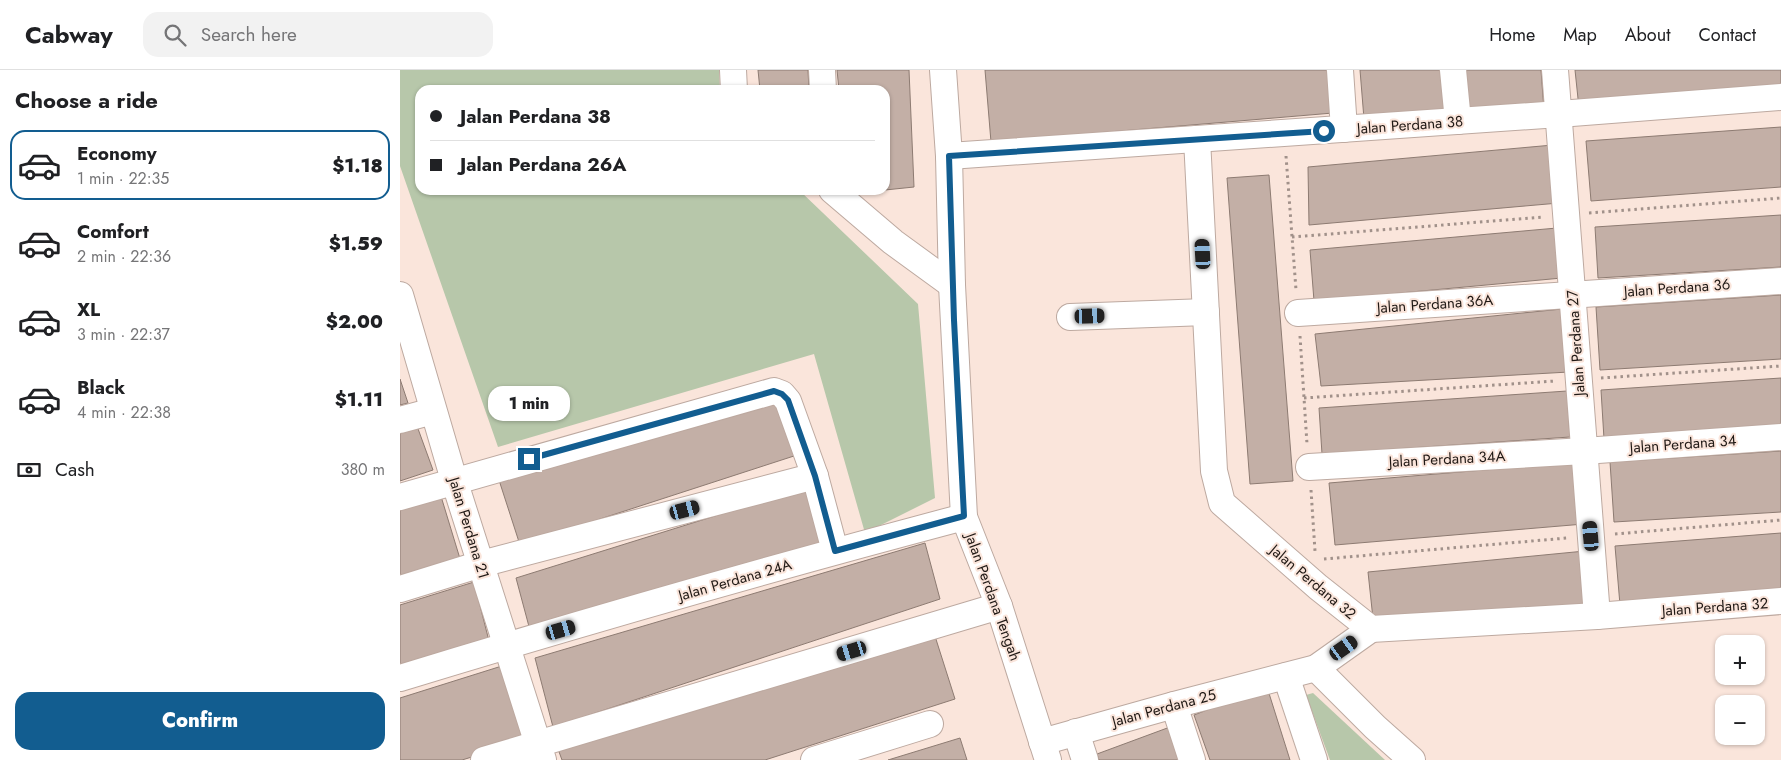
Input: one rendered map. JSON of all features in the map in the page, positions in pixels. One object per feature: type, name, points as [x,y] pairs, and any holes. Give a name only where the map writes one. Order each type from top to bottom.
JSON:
[{"type":"street","points":[[733,70],[734,85]]},
{"type":"street","points":[[822,70],[823,85]]},
{"type":"street","name":"Jalan Perdana Tengah","points":[[943,70],[949,156],[952,285],[964,516],[999,606],[1045,751]]},
{"type":"street","points":[[1340,70],[1344,129]]},
{"type":"street","points":[[1453,70],[1458,121]]},
{"type":"street","name":"Jalan Perdana 27","points":[[1555,70],[1597,616]]},
{"type":"street","name":"Jalan Perdana 38","points":[[949,156],[1781,97]]},
{"type":"street","name":"Jalan Perdana 32","points":[[1197,139],[1214,470],[1222,504],[1318,587],[1371,629],[1597,616],[1781,602]]},
{"type":"street","points":[[838,195],[893,242],[952,285]]},
{"type":"street","name":"Jalan Perdana 36","points":[[1572,296],[1781,281]]},
{"type":"street","name":"Jalan Perdana 21","points":[[400,295],[406,333],[433,411],[540,752]]},
{"type":"street","name":"Jalan Perdana 36A","points":[[1298,313],[1572,296]]},
{"type":"street","points":[[1070,317],[1206,312]]},
{"type":"street","points":[[400,497],[454,480],[774,391],[782,394],[788,400],[815,476],[835,551]]},
{"type":"street","points":[[400,420],[433,411]]},
{"type":"street","name":"Jalan Perdana 34","points":[[1584,451],[1781,437]]},
{"type":"street","name":"Jalan Perdana 34A","points":[[1309,467],[1584,451]]},
{"type":"street","points":[[400,589],[481,564],[815,476]]},
{"type":"street","name":"Jalan Perdana 24A","points":[[400,678],[506,645],[964,516]]},
{"type":"street","points":[[484,760],[540,752],[999,606]]},
{"type":"street","name":"Jalan Perdana 25","points":[[1045,751],[1076,732],[1316,668],[1371,629]]},
{"type":"street","points":[[1316,668],[1375,727],[1412,760]]},
{"type":"street","points":[[1286,676],[1314,760]]},
{"type":"street","points":[[1174,705],[1192,760]]},
{"type":"street","points":[[814,760],[930,724]]},
{"type":"street","points":[[1076,732],[1085,760]]},
{"type":"path","points":[[1284,133],[1316,560],[1781,520]]},
{"type":"path","points":[[1292,237],[1781,198]]},
{"type":"path","points":[[1304,398],[1781,366]]},
{"type":"green space","points":[[400,70],[719,70],[720,85],[415,85],[415,195],[804,195],[918,304],[935,498],[865,533],[814,354],[498,447],[400,166]]},
{"type":"green space","points":[[1313,693],[1385,760],[1330,760],[1306,695]]},
{"type":"building","points":[[758,70],[808,70],[809,85],[760,85]]},
{"type":"building","points":[[837,70],[909,70],[914,187],[890,189],[890,85],[838,85]]},
{"type":"building","points":[[985,70],[1330,70],[1333,113],[991,142]]},
{"type":"building","points":[[1360,70],[1443,70],[1446,112],[1364,119]]},
{"type":"building","points":[[1462,70],[1541,70],[1544,110],[1466,117]]},
{"type":"building","points":[[1575,70],[1781,70],[1781,91],[1579,108]]},
{"type":"building","points":[[1781,127],[1781,187],[1591,201],[1586,141]]},
{"type":"building","points":[[1553,145],[1559,203],[1309,225],[1308,167]]},
{"type":"building","points":[[1269,175],[1293,481],[1250,484],[1227,178]]},
{"type":"building","points":[[1781,215],[1781,267],[1598,278],[1595,227]]},
{"type":"building","points":[[1557,228],[1562,278],[1314,301],[1310,250]]},
{"type":"building","points":[[1781,295],[1781,359],[1600,370],[1596,307]]},
{"type":"building","points":[[1562,309],[1569,372],[1321,386],[1315,334]]},
{"type":"building","points":[[1781,378],[1781,428],[1604,439],[1601,390]]},
{"type":"building","points":[[400,379],[408,403],[400,405]]},
{"type":"building","points":[[1567,391],[1570,437],[1322,454],[1319,408]]},
{"type":"building","points":[[781,396],[797,455],[520,545],[498,477]]},
{"type":"building","points":[[417,426],[433,470],[400,481],[400,431]]},
{"type":"building","points":[[1781,451],[1781,512],[1614,522],[1610,462]]},
{"type":"building","points":[[1579,462],[1584,524],[1335,545],[1329,483]]},
{"type":"building","points":[[808,487],[822,545],[531,634],[516,578]]},
{"type":"building","points":[[440,493],[461,562],[400,580],[400,506]]},
{"type":"building","points":[[1781,533],[1781,592],[1620,605],[1615,546]]},
{"type":"building","points":[[925,543],[940,599],[553,727],[535,658]]},
{"type":"building","points":[[1585,551],[1590,607],[1374,628],[1368,572]]},
{"type":"building","points":[[474,582],[489,641],[400,668],[400,605]]},
{"type":"building","points":[[934,633],[955,699],[765,760],[562,760],[558,749]]},
{"type":"building","points":[[505,665],[527,740],[462,760],[400,760],[400,698]]},
{"type":"building","points":[[1267,687],[1290,760],[1210,760],[1194,715]]},
{"type":"building","points":[[1170,727],[1180,760],[1099,760],[1097,754]]},
{"type":"building","points":[[960,738],[967,760],[888,760]]},
{"type":"route","points":[[529,459],[774,391],[782,394],[788,400],[815,476],[835,551],[964,516],[952,285],[949,156],[1324,131]]}]
